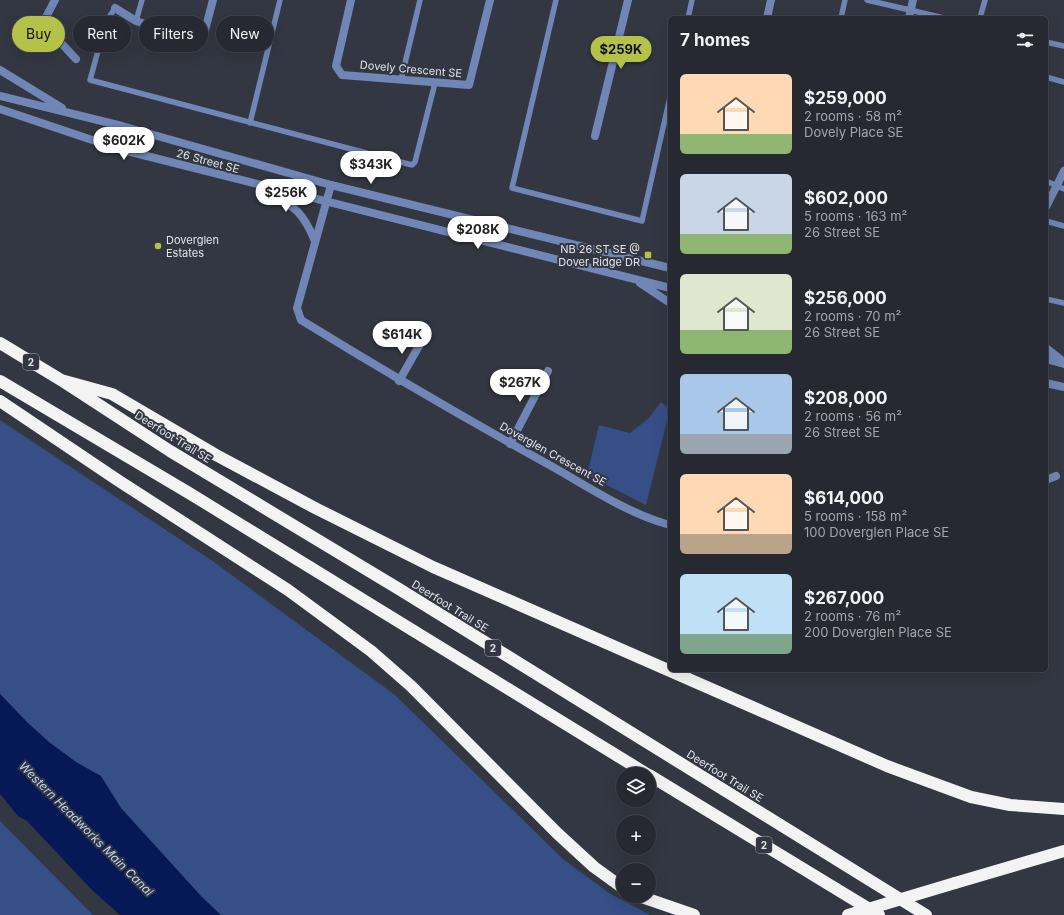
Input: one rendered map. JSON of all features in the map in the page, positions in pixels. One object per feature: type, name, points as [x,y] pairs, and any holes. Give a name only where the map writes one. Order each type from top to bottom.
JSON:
[{"type":"highway","name":"Deerfoot Trail SE","points":[[0,344],[61,380],[170,452],[406,594],[926,915]]},
{"type":"highway","points":[[61,380],[112,394],[216,456],[317,510],[433,567],[668,670]]},
{"type":"highway","name":"2","points":[[0,381],[189,493],[635,767]]},
{"type":"highway","points":[[0,401],[119,481],[288,590],[366,647],[411,686],[562,838],[594,867],[616,883]]},
{"type":"highway","points":[[673,672],[887,766],[971,797],[1010,805],[1064,809]]},
{"type":"highway","name":"2","points":[[656,780],[879,915]]},
{"type":"highway","points":[[848,915],[1064,851]]},
{"type":"highway","points":[[656,903],[694,915]]},
{"type":"street","points":[[55,0],[45,19],[48,28],[76,59]]},
{"type":"street","points":[[115,8],[136,21],[193,40],[204,34],[213,0]]},
{"type":"street","name":"Dovely Crescent SE","points":[[351,0],[336,66],[342,75],[469,85],[490,0]]},
{"type":"street","points":[[595,136],[628,0]]},
{"type":"street","points":[[768,16],[772,0]]},
{"type":"street","points":[[909,14],[913,0]]},
{"type":"street","points":[[0,70],[69,113]]},
{"type":"street","name":"26 Street SE","points":[[0,96],[69,113],[331,185],[668,268]]},
{"type":"street","name":"26 Street SE","points":[[0,108],[119,149],[326,203],[668,288]]},
{"type":"street","points":[[1048,204],[1060,188],[1064,171]]},
{"type":"street","points":[[258,185],[293,206],[308,226],[315,241]]},
{"type":"street","name":"Doverglen Crescent SE","points":[[331,185],[297,308],[301,320],[399,381],[510,444],[624,506],[660,523],[668,525]]},
{"type":"street","points":[[634,279],[668,302]]},
{"type":"street","points":[[399,381],[423,340]]},
{"type":"street","points":[[1048,350],[1064,363]]},
{"type":"street","points":[[1048,359],[1064,363]]},
{"type":"street","points":[[510,444],[548,371]]},
{"type":"street","points":[[1048,383],[1064,387]]},
{"type":"street","points":[[1048,479],[1056,476]]},
{"type":"lane","points":[[136,21],[142,0]]},
{"type":"lane","points":[[250,123],[280,0]]},
{"type":"lane","points":[[401,80],[420,0]]},
{"type":"lane","points":[[556,0],[512,188],[642,221],[668,106]]},
{"type":"lane","points":[[688,16],[692,0]]},
{"type":"lane","points":[[842,16],[846,0]]},
{"type":"lane","points":[[867,0],[909,14],[926,16]]},
{"type":"lane","points":[[981,16],[985,0]]},
{"type":"lane","points":[[115,8],[106,22],[90,80],[412,165],[415,162],[435,83]]},
{"type":"lane","points":[[1048,42],[1064,46]]},
{"type":"lane","points":[[1048,78],[1064,82]]},
{"type":"lane","points":[[1048,182],[1060,188]]},
{"type":"lane","points":[[1048,222],[1064,226]]},
{"type":"lane","points":[[1048,299],[1064,303]]},
{"type":"shaded area","points":[[661,402],[668,407],[668,417],[646,505],[587,475],[599,425],[630,433],[649,418]]},
{"type":"shaded area","points":[[0,420],[214,562],[395,695],[563,859],[616,897],[616,903],[628,903],[650,915],[206,915],[0,694]]},
{"type":"shaded area","points":[[0,821],[93,915],[0,915]]},
{"type":"water","name":"Western Headworks Main Canal","points":[[0,694],[49,742],[76,762],[101,776],[121,808],[201,896],[221,915],[120,915],[91,889],[27,821],[18,816],[0,794]]},
{"type":"place","name":"Doverglen Estates","points":[[158,246]]},
{"type":"place","name":"NB 26 ST SE @ Dover Ridge DR","points":[[648,255]]}]
